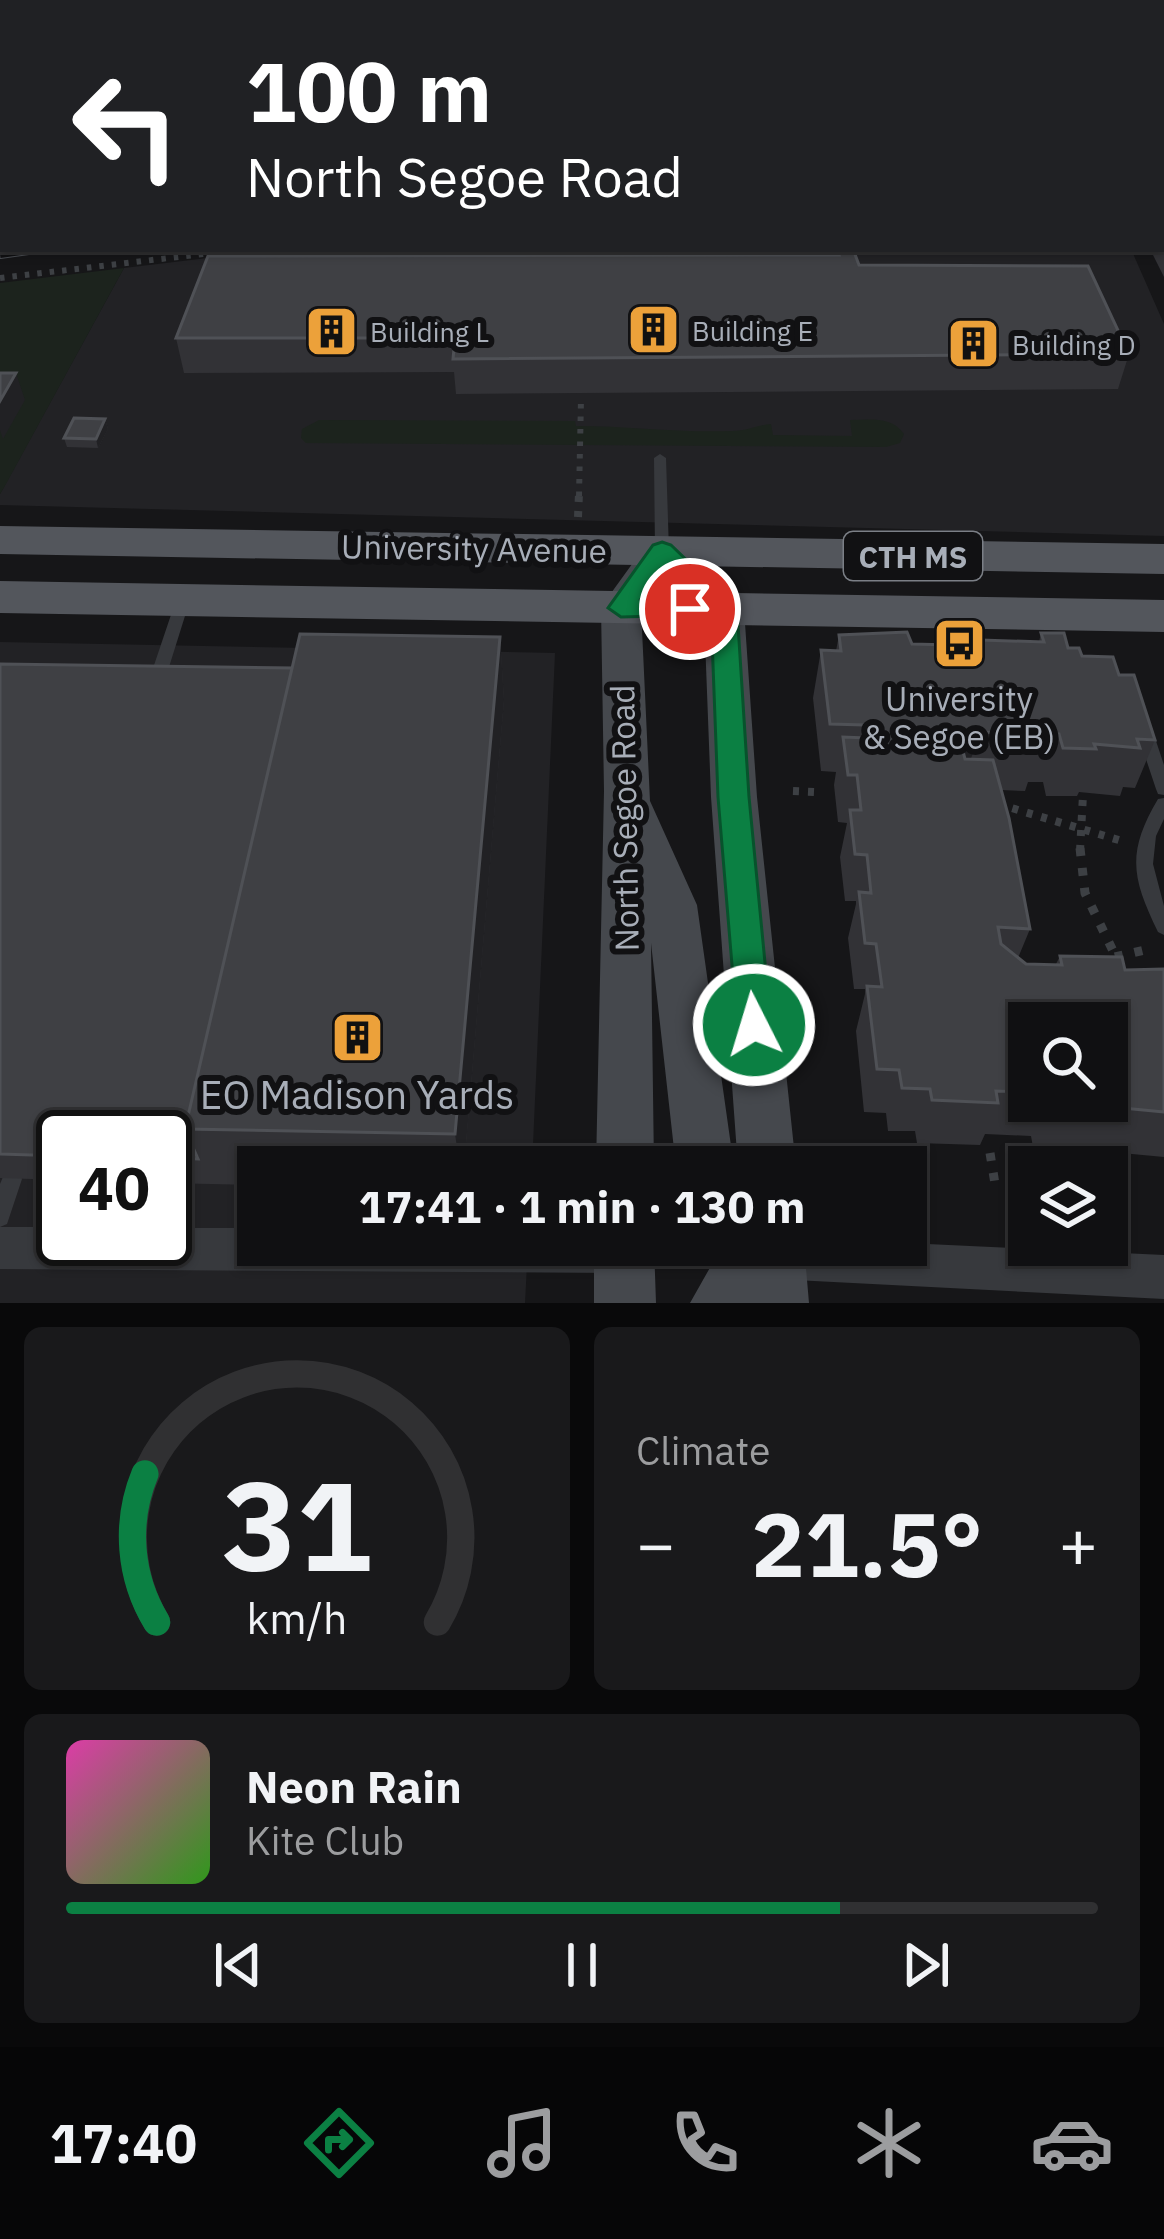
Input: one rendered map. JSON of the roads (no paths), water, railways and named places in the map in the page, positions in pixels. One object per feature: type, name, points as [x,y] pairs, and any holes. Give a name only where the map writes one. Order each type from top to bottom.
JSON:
[{"type":"main road","points":[[0,524],[441,548]]},
{"type":"main road","name":"University Avenue","points":[[0,540],[1164,559]]},
{"type":"main road","name":"University Avenue","points":[[0,597],[1164,616]]},
{"type":"street","points":[[621,608],[662,551],[724,609],[734,797],[764,1146]]},
{"type":"street","name":"North Segoe Road","points":[[621,608],[627,791],[625,1146]]},
{"type":"street","points":[[627,791],[672,904],[702,1146]]},
{"type":"street","points":[[0,1248],[624,1267]]},
{"type":"street","points":[[721,1303],[737,1278],[761,1266]]},
{"type":"street","points":[[852,1266],[1164,1277]]},
{"type":"lane","points":[[660,458],[662,551]]},
{"type":"lane","points":[[152,694],[183,600]]},
{"type":"lane","points":[[1145,731],[1164,789]]},
{"type":"lane","points":[[1164,804],[1145,831],[1144,847],[1146,881],[1164,927]]},
{"type":"lane","points":[[0,1216],[12,1179]]},
{"type":"railway","points":[[0,254],[14,252]]},
{"type":"place","name":"Building E","points":[[653,330]]},
{"type":"place","name":"Building L","points":[[331,331]]},
{"type":"place","name":"Building D","points":[[973,344]]},
{"type":"place","name":"University & Segoe (EB)","points":[[959,644]]},
{"type":"place","name":"EO Madison Yards","points":[[357,1037]]}]
